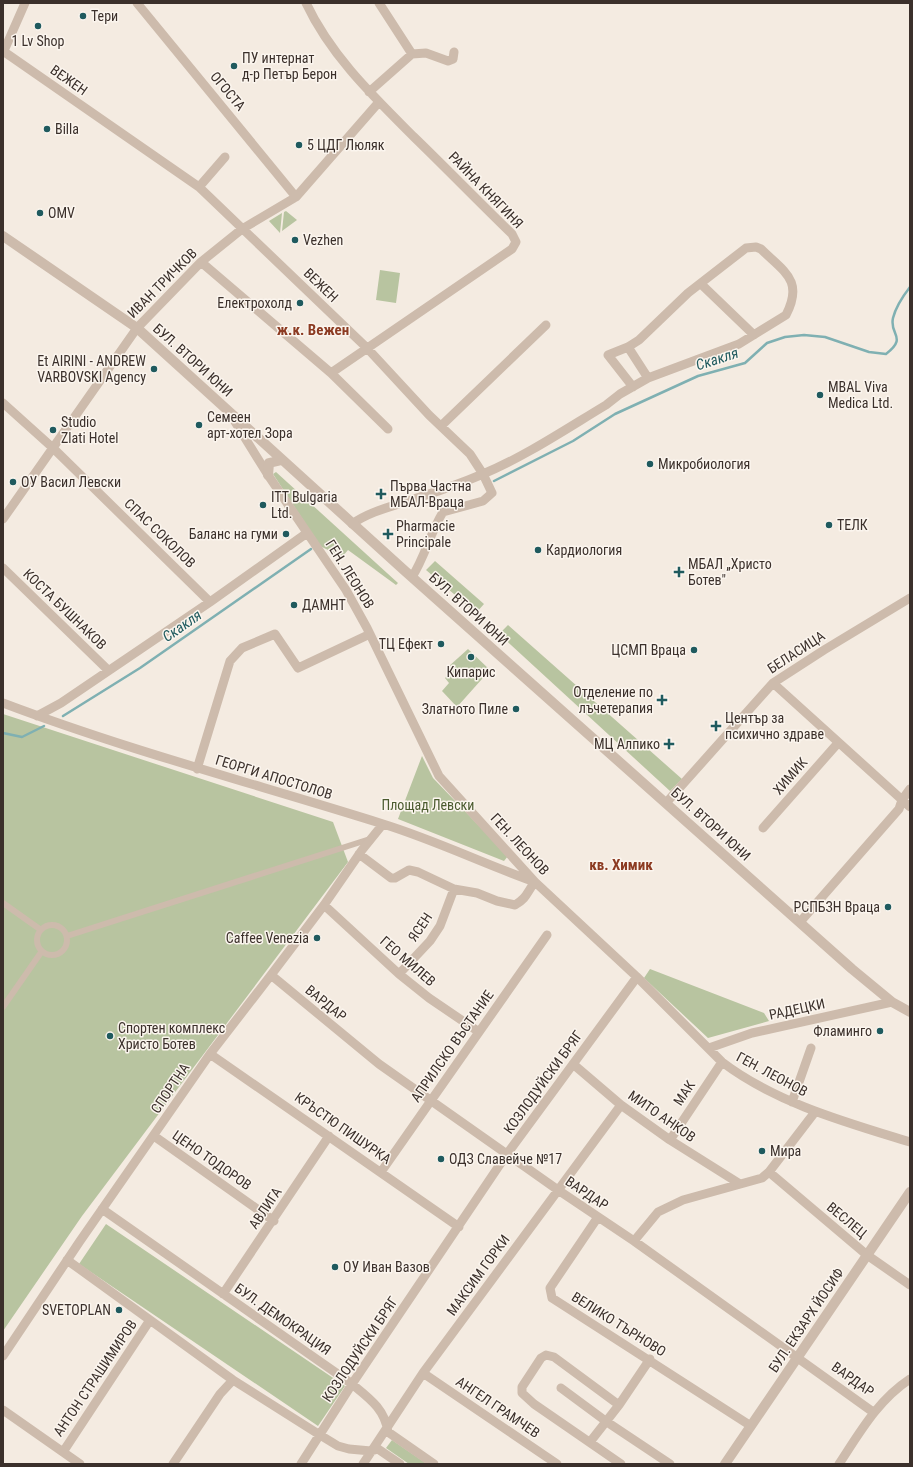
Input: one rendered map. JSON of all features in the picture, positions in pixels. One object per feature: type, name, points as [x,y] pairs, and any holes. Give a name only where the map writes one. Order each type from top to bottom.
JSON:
[{"type":"street","points":[[3,52],[25,3]]},
{"type":"street","name":"ОГОСТА","points":[[137,3],[296,197]]},
{"type":"street","name":"РАЙНА КНЯГИНЯ","points":[[306,3],[326,38],[369,92],[512,234],[516,242],[512,249],[331,372]]},
{"type":"street","points":[[379,3],[412,54]]},
{"type":"street","name":"ВЕЖЕН","points":[[3,52],[199,187],[367,348],[441,426],[470,454],[483,474],[492,493],[483,501],[443,512],[434,529],[421,564],[412,577]]},
{"type":"street","points":[[369,92],[412,54],[426,53],[448,61],[453,59],[454,52]]},
{"type":"street","name":"ИВАН ТРИЧКОВ","points":[[3,519],[137,328],[201,262],[242,229],[296,197],[379,102]]},
{"type":"street","points":[[199,187],[225,157]]},
{"type":"street","name":"БУЛ. ВТОРИ ЮНИ","points":[[3,236],[137,328],[229,410],[352,524],[800,922],[892,1002],[910,1012]]},
{"type":"street","points":[[352,524],[364,516],[382,508],[417,498],[483,474],[507,463],[606,405],[620,394],[633,387],[648,378],[716,354],[754,335],[786,315],[790,306],[793,284],[787,274],[761,250],[751,246],[746,248],[688,293],[650,332],[628,347],[608,355],[633,387]]},
{"type":"street","points":[[201,262],[331,372],[388,429]]},
{"type":"street","points":[[701,284],[754,335]]},
{"type":"street","points":[[441,426],[546,325]]},
{"type":"street","points":[[628,347],[648,378]]},
{"type":"street","name":"СПАС СОКОЛОВ","points":[[3,403],[53,448],[210,602]]},
{"type":"street","name":"ГЕН. ЛЕОНОВ","points":[[229,410],[268,475],[346,590],[370,634],[439,776],[535,882],[637,977],[722,1062],[736,1073],[792,1102],[815,1112],[910,1142]]},
{"type":"street","points":[[268,475],[269,463],[282,460]]},
{"type":"street","points":[[36,716],[61,703],[210,602],[308,533]]},
{"type":"street","name":"КОСТА БУШНАКОВ","points":[[3,568],[108,670]]},
{"type":"street","name":"БЕЛАСИЦА","points":[[666,802],[773,683],[910,598]]},
{"type":"street","points":[[197,769],[230,661],[242,648],[275,634],[298,668],[370,634]]},
{"type":"street","points":[[773,683],[910,807]]},
{"type":"street","name":"ГЕОРГИ АПОСТОЛОВ","points":[[3,703],[36,716],[197,769],[383,824],[535,882]]},
{"type":"street","name":"ХИМИК","points":[[763,828],[838,742]]},
{"type":"street","points":[[800,922],[899,809],[902,800],[910,789]]},
{"type":"street","name":"СПОРТНА","points":[[3,1356],[67,1260],[210,1054],[324,905],[359,854],[383,824]]},
{"type":"street","points":[[67,936],[371,839]]},
{"type":"street","points":[[359,854],[391,878],[395,878],[409,870],[418,872],[454,889],[477,893],[496,901],[515,904],[526,898],[529,889],[535,882]]},
{"type":"street","name":"ЯСЕН","points":[[399,974],[430,941],[440,926],[454,889]]},
{"type":"street","points":[[3,904],[41,930]]},
{"type":"street","name":"ГЕО МИЛЕВ","points":[[324,905],[399,974],[429,998],[478,1032]]},
{"type":"street","points":[[48,925],[58,926],[65,931],[67,936],[66,946],[59,953],[49,955],[39,948],[37,939],[41,930],[48,925]]},
{"type":"street","name":"АПРИЛСКО ВЪСТАНИЕ","points":[[381,1172],[478,1032],[547,936]]},
{"type":"street","points":[[3,1007],[42,951]]},
{"type":"street","name":"ВАРДАР","points":[[271,975],[379,1064],[798,1356],[873,1412]]},
{"type":"street","name":"КОЗЛОДУЙСКИ БРЯГ","points":[[301,1464],[352,1384],[507,1154],[637,977]]},
{"type":"street","name":"РАДЕЦКИ","points":[[708,1048],[752,1033],[892,1002]]},
{"type":"street","points":[[792,1102],[811,1048]]},
{"type":"street","name":"КРЪСТЮ ПИШУРКА","points":[[210,1054],[459,1227]]},
{"type":"street","name":"МАК","points":[[670,1140],[722,1062]]},
{"type":"street","name":"МИТО АНКОВ","points":[[573,1064],[621,1105],[670,1140],[740,1184]]},
{"type":"street","name":"МАКСИМ ГОРКИ","points":[[363,1464],[423,1373],[621,1105]]},
{"type":"street","points":[[634,1241],[658,1212],[683,1200],[762,1178],[769,1172],[815,1112]]},
{"type":"street","name":"ЦЕНО ТОДОРОВ","points":[[154,1136],[274,1221]]},
{"type":"street","name":"АВЛИГА","points":[[223,1294],[274,1221],[330,1136]]},
{"type":"street","name":"ВЕСЛЕЦ","points":[[769,1172],[867,1255],[910,1285]]},
{"type":"street","name":"БУЛ. ЕКЗАРХ ЙОСИФ","points":[[725,1464],[910,1192]]},
{"type":"street","name":"БУЛ. ДЕМОКРАЦИЯ","points":[[102,1209],[352,1384],[379,1408],[383,1414],[388,1432],[434,1464]]},
{"type":"street","name":"ВЕЛИКО ТЪРНОВО","points":[[598,1217],[550,1288],[552,1298],[751,1426]]},
{"type":"street","points":[[67,1260],[233,1380],[320,1435],[344,1448],[371,1451],[378,1449],[400,1464]]},
{"type":"street","name":"АНТОН СТРАШИМИРОВ","points":[[63,1452],[150,1320]]},
{"type":"street","points":[[619,1405],[554,1357],[546,1355],[541,1358],[522,1387],[522,1393],[534,1404],[621,1464]]},
{"type":"street","points":[[590,1442],[607,1422],[650,1360]]},
{"type":"street","name":"АНГЕЛ ГРАМЧЕВ","points":[[423,1373],[557,1464]]},
{"type":"street","points":[[839,1464],[873,1412],[893,1390],[910,1379]]},
{"type":"street","points":[[173,1464],[220,1394],[233,1380]]},
{"type":"street","points":[[562,1388],[607,1422],[670,1464]]},
{"type":"street","points":[[3,1410],[80,1464]]},
{"type":"green space","points":[[286,211],[297,220],[282,231],[284,212]]},
{"type":"green space","points":[[282,213],[280,233],[269,221]]},
{"type":"green space","points":[[380,270],[400,273],[396,303],[376,300]]},
{"type":"green space","points":[[276,472],[398,583],[396,585],[348,550],[342,557],[320,546],[273,474]]},
{"type":"green space","points":[[435,561],[484,604],[476,613],[426,570]]},
{"type":"green space","points":[[508,625],[682,779],[670,791],[499,634]]},
{"type":"green space","points":[[468,649],[490,670],[457,707],[442,691],[449,683],[445,678],[452,671],[448,667]]},
{"type":"green space","name":"Спортен комплекс Христо Ботев","points":[[3,714],[333,822],[348,862],[82,1216],[3,1331]]},
{"type":"green space","name":"Площад Левски","points":[[422,756],[433,778],[508,856],[504,861],[398,819]]},
{"type":"green space","points":[[650,969],[764,1013],[769,1021],[708,1038],[644,978]]},
{"type":"green space","points":[[106,1224],[345,1386],[318,1426],[79,1264]]},
{"type":"green space","points":[[392,1440],[427,1464],[409,1464],[386,1448]]},
{"type":"waterway","name":"Скакля","points":[[494,481],[573,441],[615,414],[698,376],[745,363],[767,343],[785,337],[804,335],[825,337],[869,352],[886,354],[896,344],[897,340],[892,324],[893,318],[900,301],[910,287]]},
{"type":"waterway","name":"Скакля","points":[[63,716],[140,668],[311,549]]},
{"type":"waterway","name":"Скакля","points":[[3,733],[22,737],[44,726]]},
{"type":"place","name":"Тери","points":[[83,16]]},
{"type":"place","name":"1 Lv Shop","points":[[38,26]]},
{"type":"place","name":"ПУ интернат д-р Петър Берон","points":[[234,66]]},
{"type":"place","name":"Billa","points":[[47,129]]},
{"type":"place","name":"5 ЦДГ Люляк","points":[[299,145]]},
{"type":"place","name":"OMV","points":[[40,213]]},
{"type":"place","name":"Vezhen","points":[[295,240]]},
{"type":"place","name":"Електрохолд","points":[[300,303]]},
{"type":"place","name":"Et AIRINI - ANDREW VARBOVSKI Agency","points":[[154,369]]},
{"type":"place","name":"MBAL Viva Medica Ltd.","points":[[820,395]]},
{"type":"place","name":"Семеен арт-хотел Зора","points":[[199,425]]},
{"type":"place","name":"Studio Zlati Hotel","points":[[53,430]]},
{"type":"place","name":"Микробиология","points":[[650,464]]},
{"type":"place","name":"ОУ Васил Левски","points":[[13,482]]},
{"type":"place","name":"Първа Частна МБАЛ-Враца","points":[[381,494]]},
{"type":"place","name":"ITT Bulgaria Ltd.","points":[[263,505]]},
{"type":"place","name":"ТЕЛК","points":[[829,525]]},
{"type":"place","name":"Баланс на гуми","points":[[286,534]]},
{"type":"place","name":"Pharmacie Principale","points":[[388,534]]},
{"type":"place","name":"Кардиология","points":[[538,550]]},
{"type":"place","name":"МБАЛ „Христо Ботев\"","points":[[679,572]]},
{"type":"place","name":"ДАМНТ","points":[[294,605]]},
{"type":"place","name":"ТЦ Ефект","points":[[441,644]]},
{"type":"place","name":"ЦСМП Враца","points":[[694,650]]},
{"type":"place","name":"Кипарис","points":[[471,657]]},
{"type":"place","name":"Отделение по лъчетерапия","points":[[662,700]]},
{"type":"place","name":"Златното Пиле","points":[[516,709]]},
{"type":"place","name":"Център за психично здраве","points":[[716,726]]},
{"type":"place","name":"МЦ Алпико","points":[[669,744]]},
{"type":"place","name":"РСПБЗН Враца","points":[[888,907]]},
{"type":"place","name":"Caffee Venezia","points":[[317,938]]},
{"type":"place","name":"Фламинго","points":[[880,1031]]},
{"type":"place","name":"Спортен комплекс Христо Ботев","points":[[110,1036]]},
{"type":"place","name":"Мира","points":[[762,1151]]},
{"type":"place","name":"ОДЗ Славейче №17","points":[[441,1159]]},
{"type":"place","name":"ОУ Иван Вазов","points":[[335,1267]]},
{"type":"place","name":"SVETOPLAN","points":[[119,1310]]},
{"type":"district","name":"ж.к. Вежен","points":[[313,330]]},
{"type":"district","name":"кв. Химик","points":[[621,865]]}]
